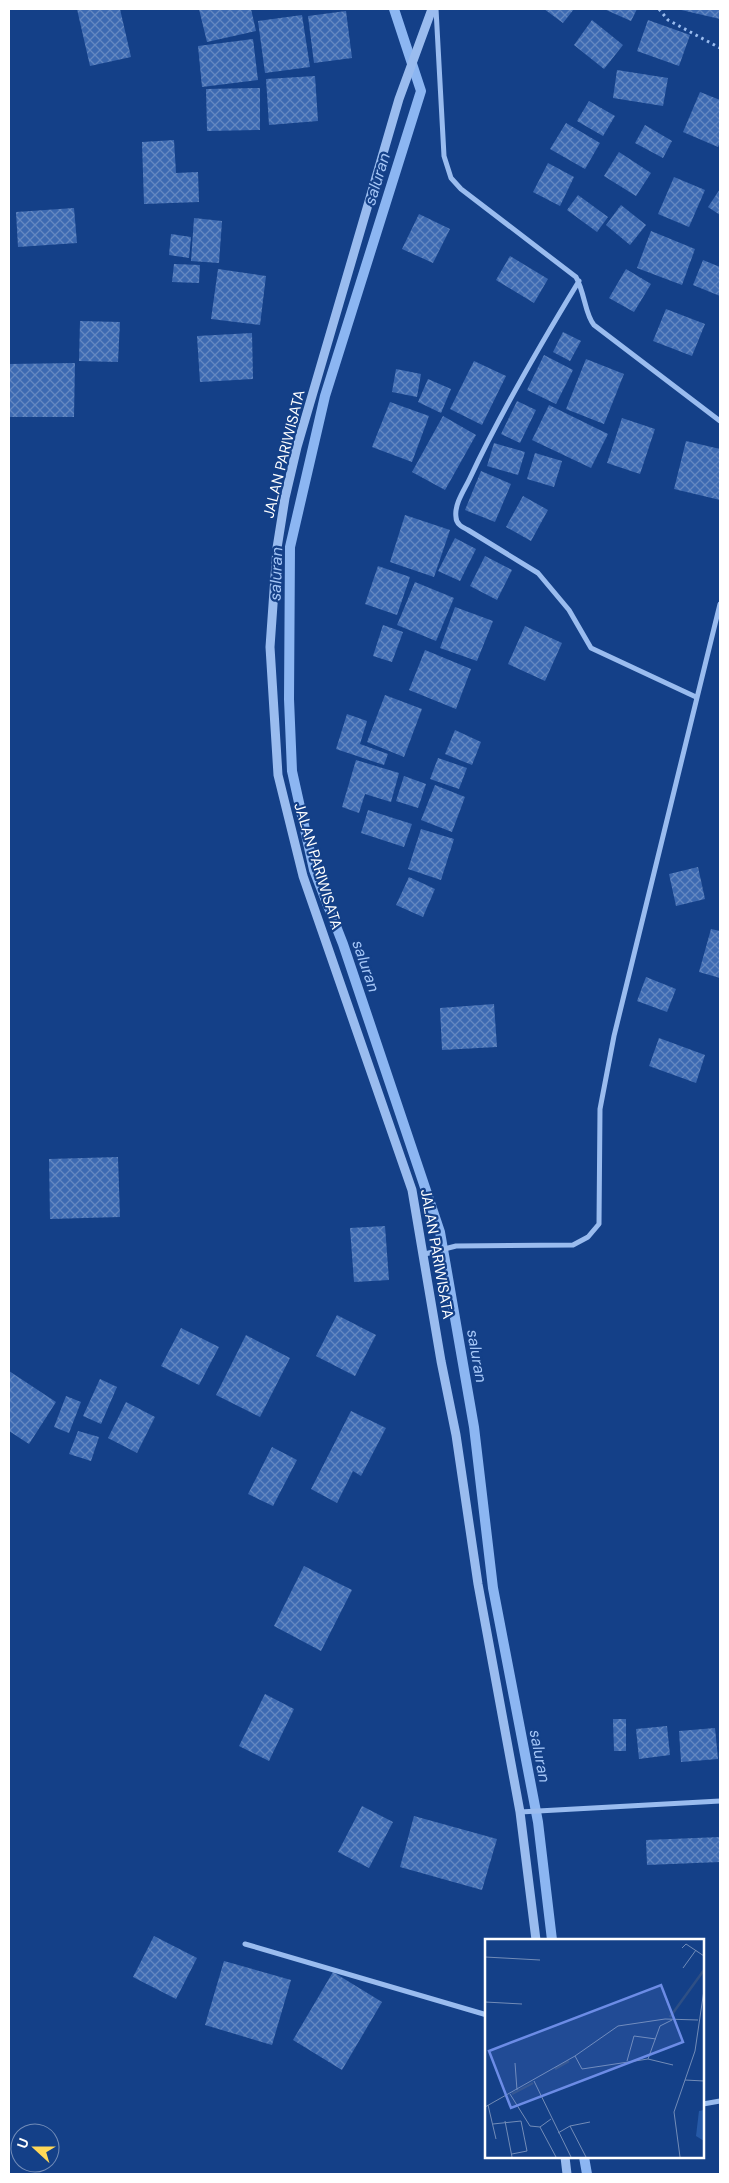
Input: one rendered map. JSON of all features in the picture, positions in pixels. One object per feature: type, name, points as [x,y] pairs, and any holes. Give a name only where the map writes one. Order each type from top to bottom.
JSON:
[{"type":"street","name":"JALAN PARIWISATA","points":[[432,9],[399,99],[297,447],[285,498],[277,548],[270,647],[278,775],[289,826],[303,876],[412,1190],[441,1361],[456,1435],[478,1584],[520,1812],[536,1939]]},
{"type":"street","points":[[436,9],[444,156],[451,178],[462,189],[563,266],[578,281],[584,293],[588,317],[594,325],[720,421]]},
{"type":"street","points":[[578,281],[541,344],[484,449],[458,505],[455,516],[458,523],[468,530],[538,573],[569,610],[591,648],[696,697]]},
{"type":"street","points":[[424,1254],[456,1246],[573,1245],[588,1237],[598,1224],[600,1109],[614,1036],[720,604]]},
{"type":"street","points":[[520,1812],[720,1801]]},
{"type":"street","points":[[245,1944],[485,2015]]},
{"type":"street","points":[[704,2104],[720,2101]]},
{"type":"street","points":[[565,2158],[567,2174]]},
{"type":"path","points":[[659,9],[668,20],[720,48]]},
{"type":"building","points":[[77,9],[120,9],[131,57],[90,66]]},
{"type":"building","points":[[199,9],[251,9],[256,31],[207,42]]},
{"type":"building","points":[[544,9],[574,9],[563,23]]},
{"type":"building","points":[[604,9],[637,9],[631,21]]},
{"type":"building","points":[[677,9],[720,9],[720,19]]},
{"type":"building","points":[[346,11],[352,58],[314,63],[308,16]]},
{"type":"building","points":[[302,15],[310,67],[265,73],[258,21]]},
{"type":"building","points":[[592,20],[623,45],[604,69],[574,45]]},
{"type":"building","points":[[648,20],[690,35],[679,66],[637,51]]},
{"type":"building","points":[[253,39],[258,80],[202,87],[198,46]]},
{"type":"building","points":[[617,70],[668,78],[663,106],[613,98]]},
{"type":"building","points":[[315,76],[318,121],[269,125],[266,79]]},
{"type":"building","points":[[260,88],[260,130],[207,131],[206,89]]},
{"type":"building","points":[[700,92],[720,100],[720,142],[718,147],[683,132]]},
{"type":"building","points":[[589,101],[615,116],[603,136],[577,121]]},
{"type":"building","points":[[566,123],[600,143],[585,169],[550,149]]},
{"type":"building","points":[[645,125],[672,141],[663,158],[635,143]]},
{"type":"building","points":[[174,140],[176,173],[198,172],[199,202],[144,204],[142,142]]},
{"type":"building","points":[[619,152],[651,173],[636,196],[604,176]]},
{"type":"building","points":[[548,163],[574,177],[560,206],[533,192]]},
{"type":"building","points":[[674,177],[705,190],[689,227],[658,214]]},
{"type":"building","points":[[720,189],[720,215],[708,207]]},
{"type":"building","points":[[578,195],[608,217],[597,232],[567,210]]},
{"type":"building","points":[[621,205],[646,225],[630,245],[606,225]]},
{"type":"building","points":[[74,208],[77,243],[18,247],[16,212]]},
{"type":"building","points":[[419,214],[450,229],[433,263],[402,249]]},
{"type":"building","points":[[194,218],[222,221],[219,263],[191,261]]},
{"type":"building","points":[[651,231],[695,249],[682,285],[637,268]]},
{"type":"building","points":[[171,234],[191,237],[189,258],[169,255]]},
{"type":"building","points":[[510,256],[548,279],[534,303],[496,280]]},
{"type":"building","points":[[703,260],[720,267],[720,296],[693,285]]},
{"type":"building","points":[[174,264],[200,265],[199,283],[172,282]]},
{"type":"building","points":[[218,269],[266,276],[260,325],[211,319]]},
{"type":"building","points":[[626,269],[651,284],[634,312],[609,298]]},
{"type":"building","points":[[666,309],[705,324],[692,356],[653,341]]},
{"type":"building","points":[[80,321],[120,322],[118,362],[79,361]]},
{"type":"building","points":[[563,332],[581,341],[570,361],[553,352]]},
{"type":"building","points":[[252,333],[253,379],[200,382],[197,336]]},
{"type":"building","points":[[544,355],[573,370],[556,404],[527,390]]},
{"type":"building","points":[[586,359],[624,374],[604,424],[566,409]]},
{"type":"building","points":[[474,361],[506,376],[482,425],[450,409]]},
{"type":"building","points":[[75,363],[74,417],[9,417],[9,364]]},
{"type":"building","points":[[396,369],[421,374],[417,397],[392,392]]},
{"type":"building","points":[[428,379],[451,389],[441,413],[418,402]]},
{"type":"building","points":[[517,401],[536,410],[520,443],[501,434]]},
{"type":"building","points":[[390,402],[429,416],[412,462],[372,447]]},
{"type":"building","points":[[549,405],[608,434],[591,468],[532,440]]},
{"type":"building","points":[[443,416],[476,435],[445,490],[412,472]]},
{"type":"building","points":[[622,418],[655,429],[640,474],[607,463]]},
{"type":"building","points":[[686,441],[720,449],[720,500],[674,489]]},
{"type":"building","points":[[494,443],[525,452],[518,475],[487,466]]},
{"type":"building","points":[[535,453],[562,461],[554,487],[527,479]]},
{"type":"building","points":[[481,471],[511,484],[495,522],[465,510]]},
{"type":"building","points":[[523,496],[548,510],[531,541],[506,527]]},
{"type":"building","points":[[405,515],[450,530],[434,577],[390,562]]},
{"type":"building","points":[[455,538],[476,549],[460,581],[438,571]]},
{"type":"building","points":[[485,556],[512,570],[497,600],[470,586]]},
{"type":"building","points":[[378,566],[410,577],[397,615],[365,604]]},
{"type":"building","points":[[415,582],[454,598],[436,641],[397,625]]},
{"type":"building","points":[[455,607],[493,621],[477,661],[440,648]]},
{"type":"building","points":[[383,625],[403,632],[392,662],[373,656]]},
{"type":"building","points":[[525,626],[562,643],[545,681],[508,664]]},
{"type":"building","points":[[425,650],[471,669],[456,709],[409,690]]},
{"type":"building","points":[[385,695],[422,709],[404,757],[367,742]]},
{"type":"building","points":[[347,714],[367,721],[360,744],[388,754],[384,765],[336,749]]},
{"type":"building","points":[[455,730],[481,742],[472,765],[445,754]]},
{"type":"building","points":[[438,758],[467,768],[459,789],[430,779]]},
{"type":"building","points":[[356,760],[399,773],[391,802],[365,794],[359,813],[342,807]]},
{"type":"building","points":[[404,776],[426,784],[418,808],[396,801]]},
{"type":"building","points":[[435,785],[465,797],[452,832],[421,820]]},
{"type":"building","points":[[368,810],[412,824],[404,847],[361,833]]},
{"type":"building","points":[[421,829],[454,839],[441,880],[408,869]]},
{"type":"building","points":[[698,867],[705,899],[676,906],[669,874]]},
{"type":"building","points":[[409,877],[435,889],[423,917],[396,905]]},
{"type":"building","points":[[711,929],[720,931],[720,978],[699,972]]},
{"type":"building","points":[[646,977],[676,989],[667,1012],[637,1001]]},
{"type":"building","points":[[494,1004],[497,1047],[442,1050],[440,1008]]},
{"type":"building","points":[[659,1038],[705,1055],[696,1083],[649,1066]]},
{"type":"building","points":[[118,1157],[120,1217],[50,1219],[49,1159]]},
{"type":"building","points":[[385,1226],[389,1280],[354,1282],[350,1228]]},
{"type":"building","points":[[337,1315],[376,1335],[355,1376],[316,1356]]},
{"type":"building","points":[[181,1328],[219,1347],[199,1385],[161,1366]]},
{"type":"building","points":[[246,1335],[290,1358],[260,1417],[216,1395]]},
{"type":"building","points":[[9,1371],[56,1402],[29,1444],[9,1431]]},
{"type":"building","points":[[100,1379],[117,1387],[101,1424],[83,1416]]},
{"type":"building","points":[[66,1396],[81,1402],[69,1433],[54,1427]]},
{"type":"building","points":[[126,1402],[155,1417],[137,1453],[108,1438]]},
{"type":"building","points":[[351,1411],[386,1428],[361,1476],[353,1471],[337,1503],[311,1489]]},
{"type":"building","points":[[78,1431],[99,1437],[91,1461],[69,1454]]},
{"type":"building","points":[[272,1447],[297,1460],[273,1506],[248,1494]]},
{"type":"building","points":[[304,1566],[352,1590],[321,1651],[274,1626]]},
{"type":"building","points":[[265,1694],[294,1709],[269,1761],[239,1746]]},
{"type":"building","points":[[613,1719],[626,1719],[626,1751],[614,1751]]},
{"type":"building","points":[[667,1726],[670,1755],[639,1759],[636,1729]]},
{"type":"building","points":[[715,1728],[718,1759],[681,1762],[679,1731]]},
{"type":"building","points":[[362,1806],[393,1822],[369,1868],[338,1852]]},
{"type":"building","points":[[414,1816],[497,1839],[482,1890],[400,1867]]},
{"type":"building","points":[[720,1837],[720,1862],[647,1865],[646,1840]]},
{"type":"building","points":[[154,1936],[197,1958],[176,1999],[133,1977]]},
{"type":"building","points":[[224,1961],[291,1980],[272,2045],[205,2025]]},
{"type":"building","points":[[333,1972],[382,2002],[342,2070],[293,2040]]},
{"type":"waterway","name":"saluran","points":[[394,9],[421,91],[325,396],[290,547],[289,699],[292,771],[314,870],[343,944],[440,1232],[474,1427],[493,1588],[538,1822],[552,1939]]},
{"type":"waterway","name":"saluran","points":[[584,2158],[587,2174]]}]
